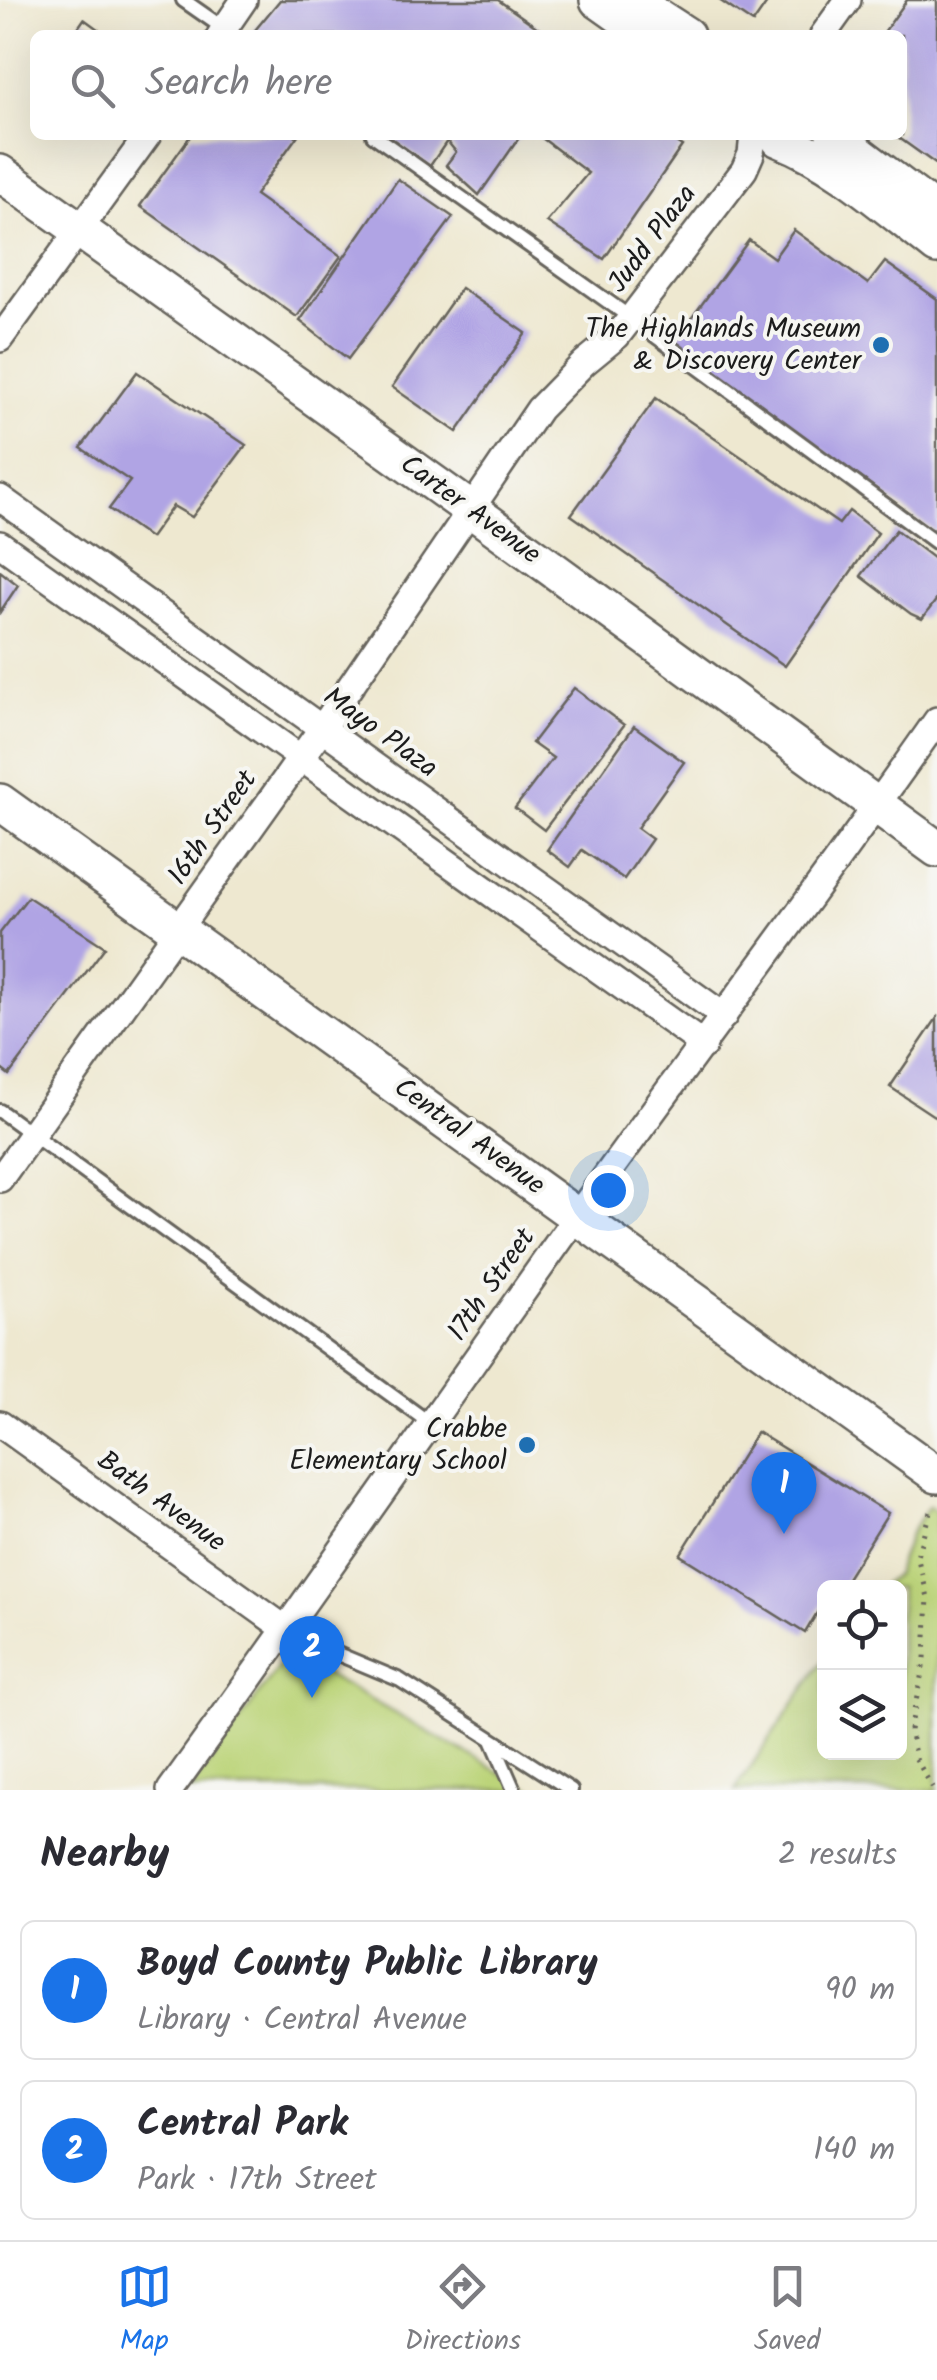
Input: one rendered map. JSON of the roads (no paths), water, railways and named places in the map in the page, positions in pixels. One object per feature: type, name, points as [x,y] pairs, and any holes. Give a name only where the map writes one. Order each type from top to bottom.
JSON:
[{"type":"street","points":[[228,30],[244,0]]},
{"type":"street","points":[[598,0],[640,30]]},
{"type":"street","points":[[632,0],[678,30]]},
{"type":"street","points":[[827,30],[848,0]]},
{"type":"street","points":[[0,340],[144,140]]},
{"type":"street","name":"Judd Plaza","points":[[470,509],[539,409],[617,336],[744,170],[751,154],[766,140]]},
{"type":"street","points":[[780,140],[842,174],[937,246]]},
{"type":"street","points":[[841,140],[937,214]]},
{"type":"street","name":"Carter Avenue","points":[[0,173],[937,849]]},
{"type":"street","name":"Mayo Plaza","points":[[0,498],[724,1016]]},
{"type":"street","name":"16th Street","points":[[0,1179],[322,728],[470,509]]},
{"type":"street","points":[[0,544],[704,1044]]},
{"type":"street","name":"17th Street","points":[[170,1790],[578,1215],[937,720]]},
{"type":"street","name":"Central Avenue","points":[[0,802],[937,1475]]},
{"type":"street","name":"Bath Avenue","points":[[0,1424],[286,1630]]},
{"type":"lane","points":[[184,0],[222,30]]},
{"type":"lane","points":[[380,140],[937,543]]},
{"type":"lane","points":[[0,1112],[431,1424]]},
{"type":"lane","points":[[286,1630],[400,1680],[571,1790]]},
{"type":"lane","points":[[492,1739],[514,1790]]},
{"type":"place","name":"The Highlands Museum & Discovery Center","points":[[881,345]]},
{"type":"place","name":"Crabbe Elementary School","points":[[527,1445]]},
{"type":"place","name":"Boyd County Public Library","points":[[784,1534]]},
{"type":"place","name":"Central Park","points":[[312,1698]]}]
